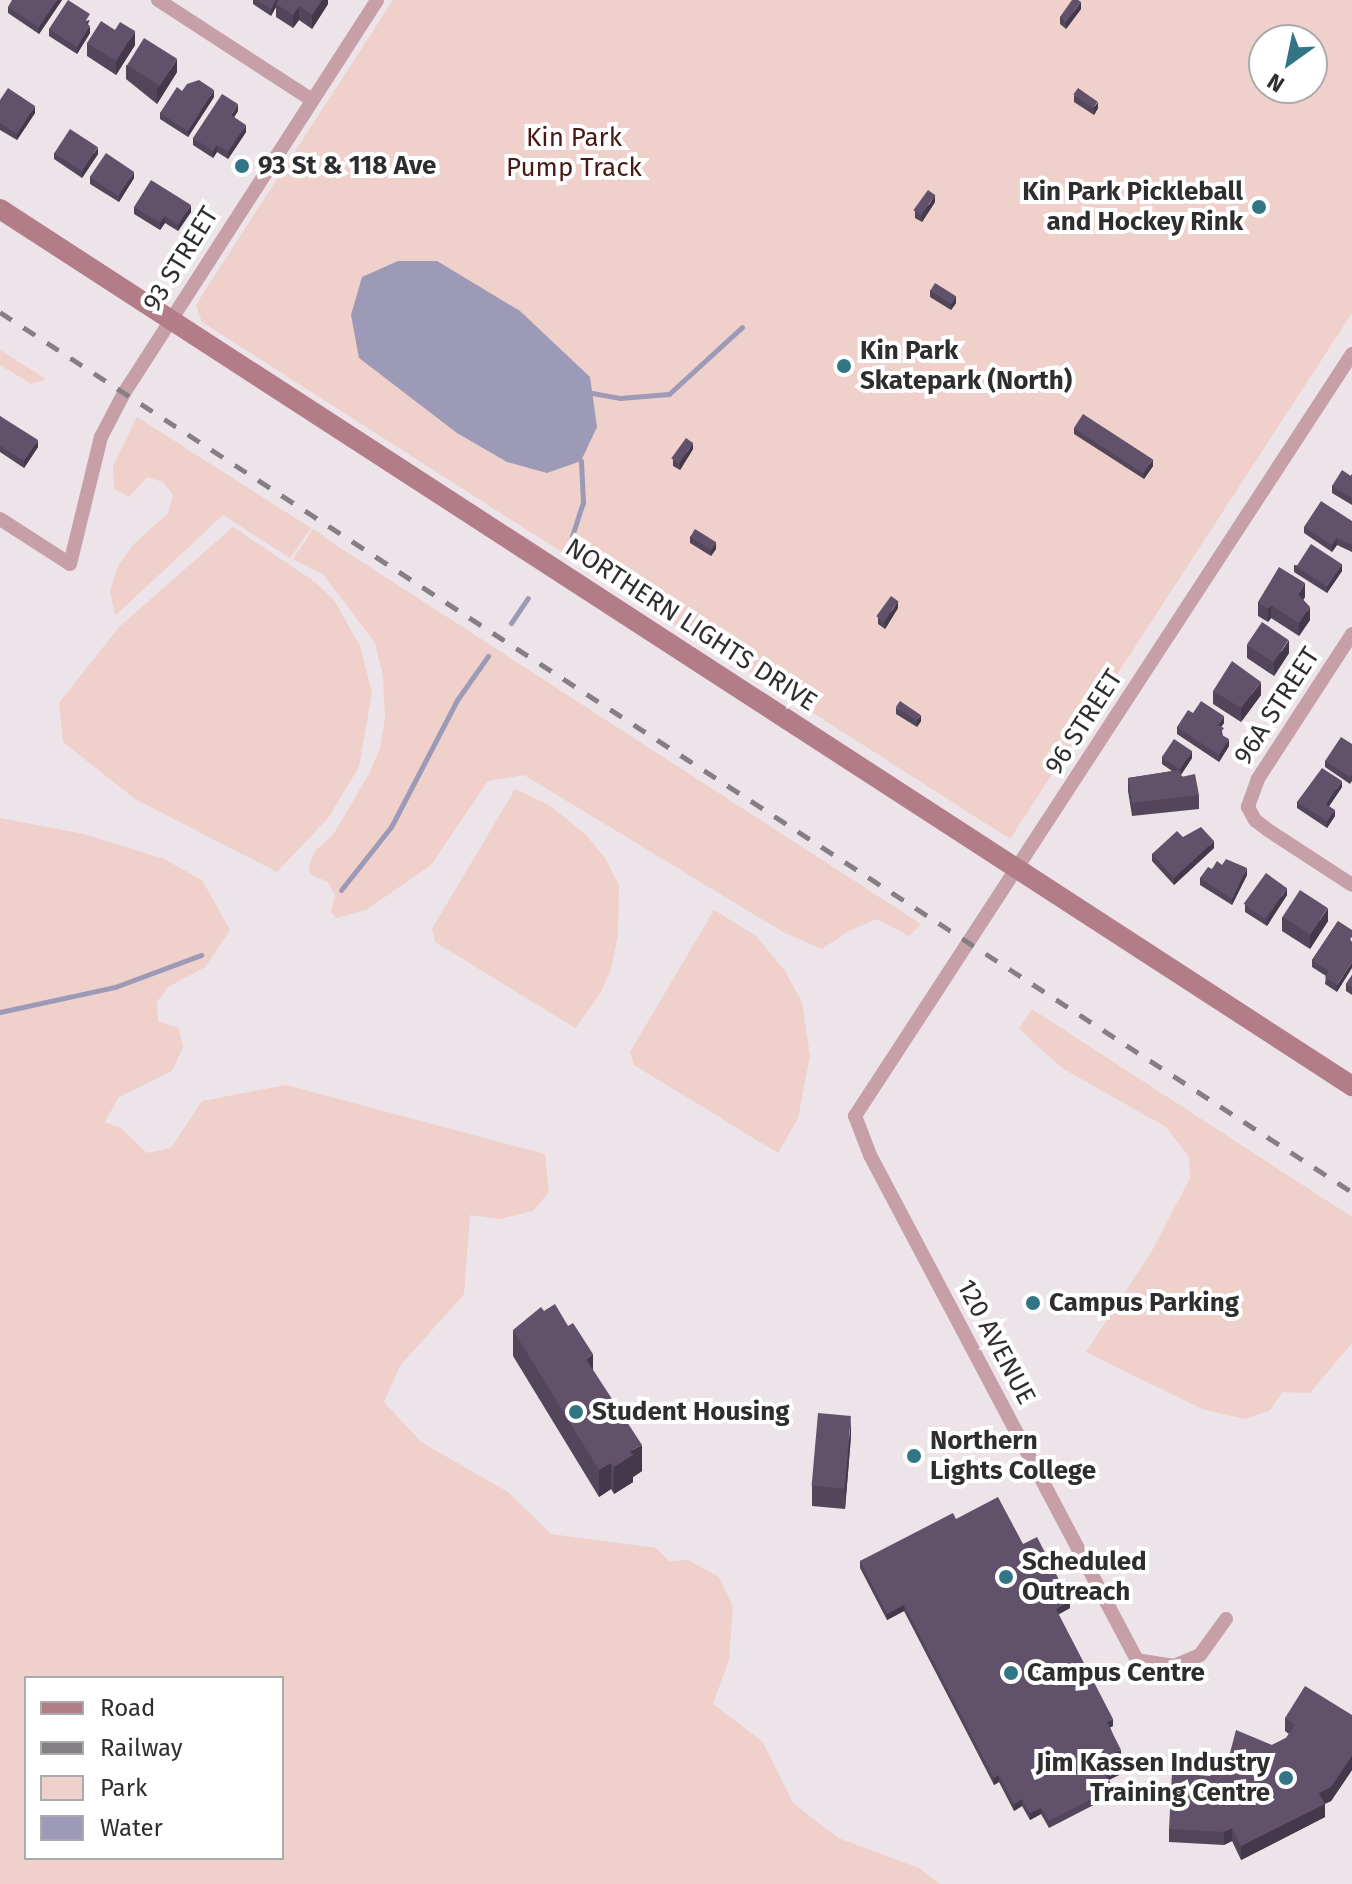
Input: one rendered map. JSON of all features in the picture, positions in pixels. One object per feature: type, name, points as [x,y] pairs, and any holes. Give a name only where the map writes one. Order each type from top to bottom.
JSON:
[{"type":"main road","name":"NORTHERN LIGHTS DRIVE","points":[[0,209],[1352,1086]]},
{"type":"street","points":[[158,0],[312,100]]},
{"type":"street","name":"93 STREET","points":[[0,519],[70,564],[101,437],[170,321],[377,0]]},
{"type":"street","name":"96 STREET","points":[[855,1116],[1350,362]]},
{"type":"street","name":"96A STREET","points":[[1352,634],[1258,779],[1248,807],[1255,820],[1268,830],[1352,885]]},
{"type":"street","name":"120 AVENUE","points":[[855,1116],[885,1183],[1137,1660],[1174,1666],[1200,1655],[1226,1619]]},
{"type":"green space","name":"Kin Park Pump Track","points":[[393,0],[1352,0],[1352,313],[1010,839],[202,322],[196,306]]},
{"type":"green space","points":[[0,350],[46,379],[31,384],[0,365]]},
{"type":"green space","points":[[137,417],[311,528],[290,558],[223,515],[115,616],[110,590],[119,564],[135,543],[168,513],[173,495],[163,482],[147,477],[129,497],[114,489],[113,466]]},
{"type":"green space","points":[[233,527],[315,582],[334,600],[360,646],[372,693],[359,767],[328,818],[277,872],[135,799],[63,742],[59,703],[119,627]]},
{"type":"green space","points":[[313,529],[921,924],[909,936],[877,919],[849,931],[822,949],[783,932],[524,775],[488,781],[431,865],[366,910],[337,918],[331,912],[335,895],[328,882],[310,874],[309,865],[316,850],[333,835],[369,774],[380,748],[385,719],[383,676],[375,643],[323,574],[293,559]]},
{"type":"green space","points":[[515,789],[549,805],[585,834],[605,858],[619,885],[618,935],[611,969],[600,994],[575,1028],[435,942],[432,929]]},
{"type":"green space","points":[[0,818],[84,834],[164,859],[202,880],[230,930],[205,967],[168,987],[157,1002],[158,1021],[179,1028],[183,1047],[172,1071],[119,1097],[105,1122],[121,1128],[147,1153],[171,1148],[202,1101],[286,1085],[545,1154],[549,1192],[533,1211],[499,1219],[470,1215],[464,1294],[400,1366],[384,1402],[421,1442],[508,1492],[551,1534],[656,1548],[669,1561],[688,1560],[719,1577],[733,1607],[729,1660],[713,1704],[763,1742],[793,1803],[838,1838],[919,1868],[940,1884],[0,1884]]},
{"type":"green space","points":[[714,910],[756,936],[785,971],[802,1002],[810,1056],[798,1118],[778,1153],[634,1065],[630,1052]]},
{"type":"green space","points":[[1032,1009],[1352,1217],[1352,1343],[1310,1393],[1283,1392],[1269,1411],[1244,1419],[1202,1409],[1086,1352],[1153,1249],[1190,1178],[1189,1157],[1166,1127],[1062,1068],[1019,1029]]},
{"type":"water","points":[[398,261],[437,261],[520,311],[590,377],[597,427],[581,461],[547,473],[507,462],[457,433],[359,358],[351,315],[362,277]]},
{"type":"building","points":[[12,0],[57,0],[39,27],[8,7]]},
{"type":"building","points":[[68,0],[90,14],[85,22],[90,26],[77,47],[49,29]]},
{"type":"building","points":[[257,0],[276,0],[271,9]]},
{"type":"building","points":[[278,0],[322,0],[312,15],[299,6],[293,15],[276,4]]},
{"type":"building","points":[[1072,0],[1081,2],[1066,22],[1060,17]]},
{"type":"building","points":[[101,21],[115,30],[120,22],[135,31],[116,61],[87,43]]},
{"type":"building","points":[[144,38],[177,59],[160,86],[127,65]]},
{"type":"building","points":[[199,80],[214,90],[188,131],[160,113],[177,87],[182,91],[187,84]]},
{"type":"building","points":[[8,88],[35,106],[17,134],[0,123],[0,100]]},
{"type":"building","points":[[1078,88],[1098,102],[1093,108],[1073,95]]},
{"type":"building","points":[[222,94],[238,104],[231,115],[246,125],[228,152],[217,145],[213,151],[193,138]]},
{"type":"building","points":[[70,129],[98,147],[82,171],[54,153]]},
{"type":"building","points":[[106,153],[134,172],[118,196],[90,177]]},
{"type":"building","points":[[151,180],[191,205],[178,225],[165,216],[160,223],[134,207]]},
{"type":"building","points":[[928,190],[935,195],[921,216],[913,210]]},
{"type":"building","points":[[935,283],[956,296],[951,304],[930,291]]},
{"type":"building","points":[[1083,414],[1153,459],[1143,473],[1074,428]]},
{"type":"building","points":[[0,416],[38,440],[24,461],[0,446]]},
{"type":"building","points":[[686,438],[693,443],[679,464],[671,458]]},
{"type":"building","points":[[1342,470],[1352,474],[1352,498],[1332,486]]},
{"type":"building","points":[[1321,501],[1352,521],[1352,545],[1337,538],[1332,545],[1304,527]]},
{"type":"building","points":[[695,529],[716,542],[711,550],[690,537]]},
{"type":"building","points":[[1311,544],[1342,564],[1327,587],[1296,567]]},
{"type":"building","points":[[1279,567],[1305,583],[1298,594],[1310,607],[1299,623],[1271,605],[1268,609],[1258,602]]},
{"type":"building","points":[[891,596],[898,601],[884,622],[876,616]]},
{"type":"building","points":[[1262,622],[1289,640],[1273,662],[1247,644]]},
{"type":"building","points":[[1232,661],[1261,682],[1241,708],[1213,691]]},
{"type":"building","points":[[900,701],[921,715],[917,721],[896,707]]},
{"type":"building","points":[[1201,701],[1224,716],[1218,725],[1224,728],[1220,734],[1229,739],[1219,755],[1177,727],[1188,710],[1193,713]]},
{"type":"building","points":[[1341,737],[1352,744],[1350,777],[1325,761]]},
{"type":"building","points":[[1174,739],[1192,751],[1180,770],[1162,757]]},
{"type":"building","points":[[1322,768],[1342,781],[1326,804],[1335,810],[1327,821],[1297,802]]},
{"type":"building","points":[[1180,770],[1181,777],[1195,774],[1199,795],[1132,803],[1128,778]]},
{"type":"building","points":[[1201,827],[1214,841],[1174,878],[1152,854],[1177,831],[1183,837]]},
{"type":"building","points":[[1226,859],[1247,868],[1232,899],[1200,878],[1208,867],[1212,869],[1217,861],[1222,865]]},
{"type":"building","points":[[1266,873],[1287,888],[1265,919],[1244,904]]},
{"type":"building","points":[[1300,890],[1328,908],[1310,935],[1283,917]]},
{"type":"building","points":[[1338,921],[1352,930],[1352,962],[1337,985],[1325,977],[1329,971],[1312,960]]},
{"type":"building","name":"Student Housing","points":[[555,1304],[568,1326],[573,1323],[593,1354],[586,1359],[642,1445],[630,1451],[633,1455],[614,1467],[611,1463],[599,1470],[513,1330],[541,1307],[544,1311]]},
{"type":"building","points":[[818,1413],[851,1416],[845,1489],[812,1486]]},
{"type":"building","name":"Campus Centre","points":[[998,1497],[1023,1544],[1037,1537],[1070,1601],[1056,1609],[1113,1719],[1107,1722],[1121,1750],[1112,1754],[1119,1768],[1106,1775],[1113,1788],[1049,1821],[1041,1808],[1030,1813],[1022,1799],[1014,1804],[999,1775],[994,1778],[904,1605],[887,1614],[860,1561],[953,1513],[956,1519]]},
{"type":"building","name":"Jim Kassen Industry Training Centre","points":[[1305,1686],[1352,1715],[1352,1756],[1331,1787],[1319,1793],[1325,1804],[1241,1846],[1232,1828],[1224,1832],[1169,1829],[1172,1773],[1210,1776],[1226,1768],[1236,1730],[1272,1745],[1286,1738],[1295,1725],[1285,1718]]},
{"type":"waterway","points":[[592,393],[620,398],[669,394],[742,327]]},
{"type":"waterway","points":[[572,536],[583,503],[581,461]]},
{"type":"waterway","points":[[511,623],[528,598]]},
{"type":"waterway","points":[[341,890],[391,827],[457,700],[488,656]]},
{"type":"waterway","points":[[0,1012],[115,987],[201,955]]},
{"type":"railway","points":[[0,312],[1352,1192]]},
{"type":"place","name":"93 St & 118 Ave","points":[[242,166]]},
{"type":"place","name":"Kin Park Pickleball and Hockey Rink","points":[[1259,207]]},
{"type":"place","name":"Kin Park Skatepark (North)","points":[[844,366]]},
{"type":"place","name":"Campus Parking","points":[[1033,1303]]},
{"type":"place","name":"Student Housing","points":[[576,1412]]},
{"type":"place","name":"Northern Lights College","points":[[914,1456]]},
{"type":"place","name":"Scheduled Outreach","points":[[1006,1577]]},
{"type":"place","name":"Campus Centre","points":[[1011,1673]]},
{"type":"place","name":"Jim Kassen Industry Training Centre","points":[[1286,1778]]}]
